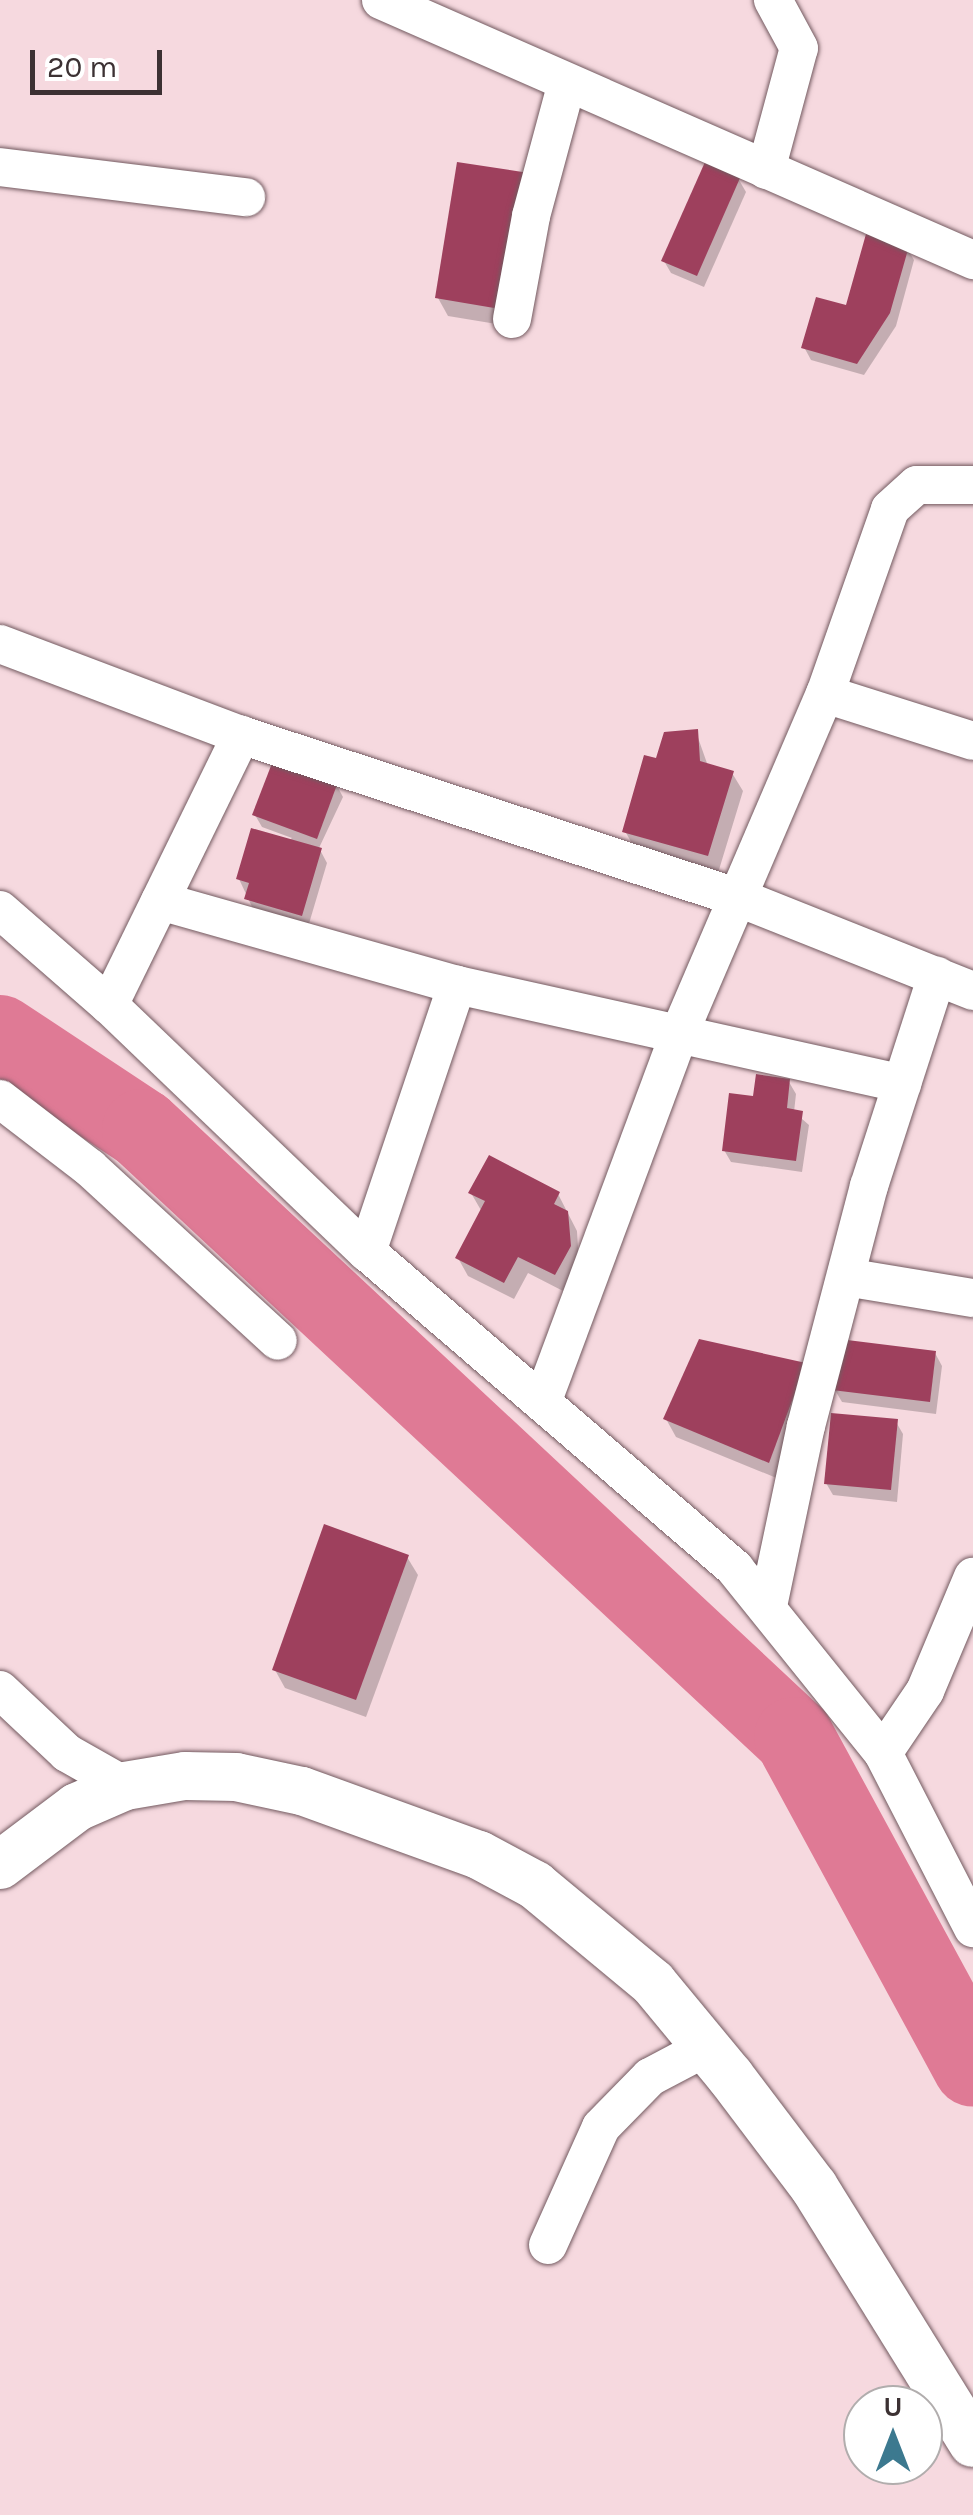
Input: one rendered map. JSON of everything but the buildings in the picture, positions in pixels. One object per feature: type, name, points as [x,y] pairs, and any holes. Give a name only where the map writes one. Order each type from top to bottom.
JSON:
[{"type":"street","points":[[381,0],[973,260]]},
{"type":"street","points":[[766,170],[799,48],[773,0]]},
{"type":"street","points":[[512,319],[531,216],[567,82]]},
{"type":"street","points":[[0,168],[246,196]]},
{"type":"street","points":[[543,1400],[680,1034],[742,899],[825,694],[897,498],[917,485],[973,485]]},
{"type":"street","points":[[0,644],[241,735],[742,899],[973,991]]},
{"type":"street","points":[[825,694],[973,741]]},
{"type":"street","points":[[109,1004],[241,735]]},
{"type":"street","points":[[160,901],[457,985],[902,1084]]},
{"type":"street","points":[[0,910],[109,1004],[367,1252],[735,1569],[883,1753],[973,1928]]},
{"type":"street","points":[[768,1606],[846,1277],[937,976]]},
{"type":"street","points":[[367,1252],[457,985]]},
{"type":"street","points":[[0,1099],[90,1168],[278,1342]]},
{"type":"street","points":[[846,1277],[973,1298]]},
{"type":"street","points":[[883,1753],[925,1692],[973,1578]]},
{"type":"street","points":[[0,1690],[67,1753],[124,1786]]},
{"type":"street","points":[[0,1866],[78,1807],[124,1786],[186,1776],[236,1777],[302,1791],[478,1855],[593,1928],[653,1983],[707,2047],[814,2186],[973,2443]]},
{"type":"street","points":[[548,2246],[601,2127],[650,2077],[707,2047]]},
{"type":"waterway","points":[[0,1035],[142,1129],[794,1737],[973,2067]]}]
